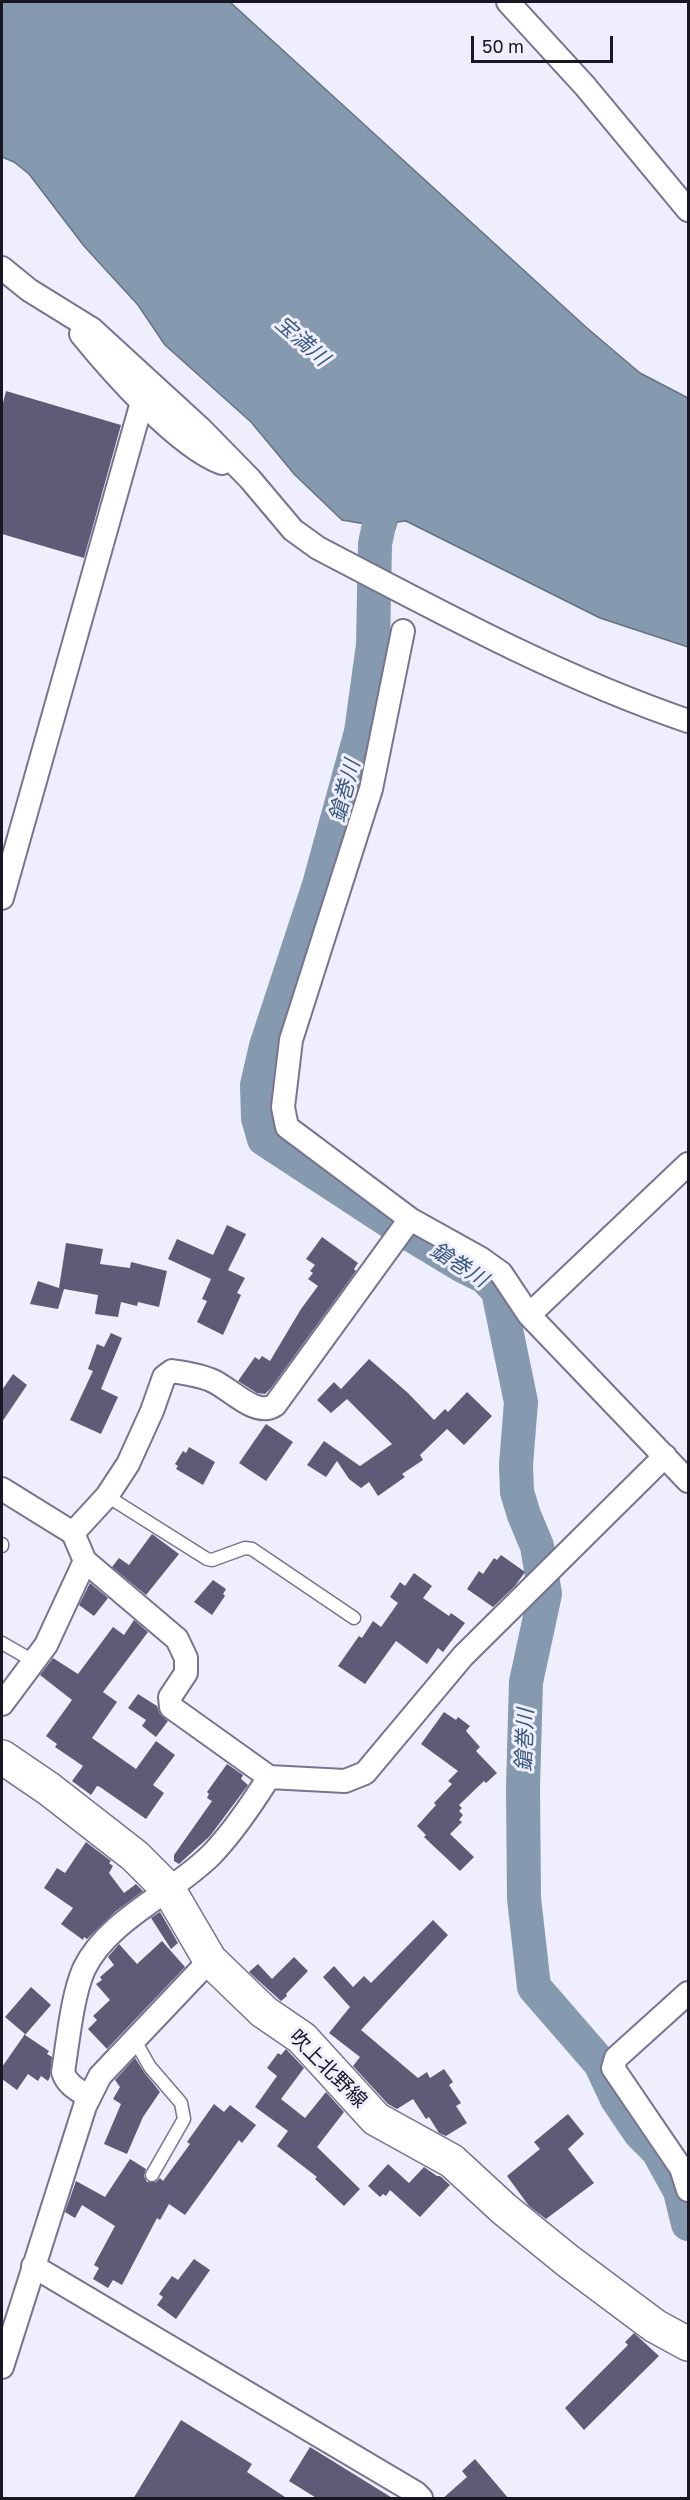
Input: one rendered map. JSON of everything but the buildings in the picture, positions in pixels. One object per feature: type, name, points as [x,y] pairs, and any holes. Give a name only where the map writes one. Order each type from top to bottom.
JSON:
[{"type":"main road","name":"吹上北野線","points":[[2,1757],[49,1789],[135,1856],[169,1890],[210,1960],[264,2012],[302,2038],[376,2119],[452,2161],[504,2209],[568,2261],[655,2326],[688,2344]]},
{"type":"street","points":[[508,2],[585,86],[688,210]]},
{"type":"street","points":[[2,268],[29,290],[92,330],[108,344],[200,429],[293,530],[318,548],[540,662],[628,700],[688,721]]},
{"type":"street","points":[[61,310],[100,358],[142,402],[185,440],[215,460],[239,469]]},
{"type":"street","points":[[2,898],[142,402]]},
{"type":"street","points":[[403,631],[371,789],[291,1040],[283,1107],[287,1127],[410,1219],[480,1258],[501,1273],[529,1315],[688,1481]]},
{"type":"street","points":[[529,1315],[688,1164]]},
{"type":"street","points":[[72,1533],[107,1496],[128,1464],[152,1411],[164,1377],[172,1371],[212,1380],[258,1408],[269,1409],[275,1405],[410,1219]]},
{"type":"street","points":[[2,1489],[72,1533],[85,1561],[177,1639],[186,1658],[186,1673],[170,1697],[171,1707],[269,1777],[345,1781],[364,1773],[463,1656],[665,1456]]},
{"type":"street","points":[[2,1704],[46,1644],[85,1561]]},
{"type":"street","points":[[89,2097],[71,2085],[65,2079],[63,2072],[73,2013],[84,1970],[97,1948],[112,1933],[212,1854],[250,1807],[269,1777]]},
{"type":"street","points":[[2,2367],[89,2097],[100,2076],[210,1960]]},
{"type":"street","points":[[688,1993],[616,2058],[613,2068],[681,2168],[688,2190]]},
{"type":"street","points":[[33,2266],[416,2493],[421,2499]]},
{"type":"lane","points":[[107,1496],[207,1559],[212,1560],[245,1548],[252,1549],[354,1618]]},
{"type":"lane","points":[[2,1643],[35,1662]]},
{"type":"lane","points":[[134,2039],[150,2067],[181,2103],[184,2119],[152,2175]]},
{"type":"water","name":"宝満川","points":[[2,2],[230,2],[587,328],[640,373],[688,398],[688,647],[600,618],[406,521],[397,522],[395,529],[342,520],[295,475],[251,422],[165,345],[138,305],[84,246],[29,174],[14,162],[2,157]]},
{"type":"waterway","name":"鎗巻川","points":[[388,481],[375,544],[373,645],[361,732],[319,885],[266,1046],[257,1085],[258,1118],[264,1139],[403,1230],[485,1277],[498,1291],[521,1402],[516,1465],[517,1492],[537,1546],[545,1594],[526,1682],[523,1787],[524,1898],[534,1987],[600,2063],[617,2099],[640,2133],[658,2151],[680,2191],[688,2224]]}]
